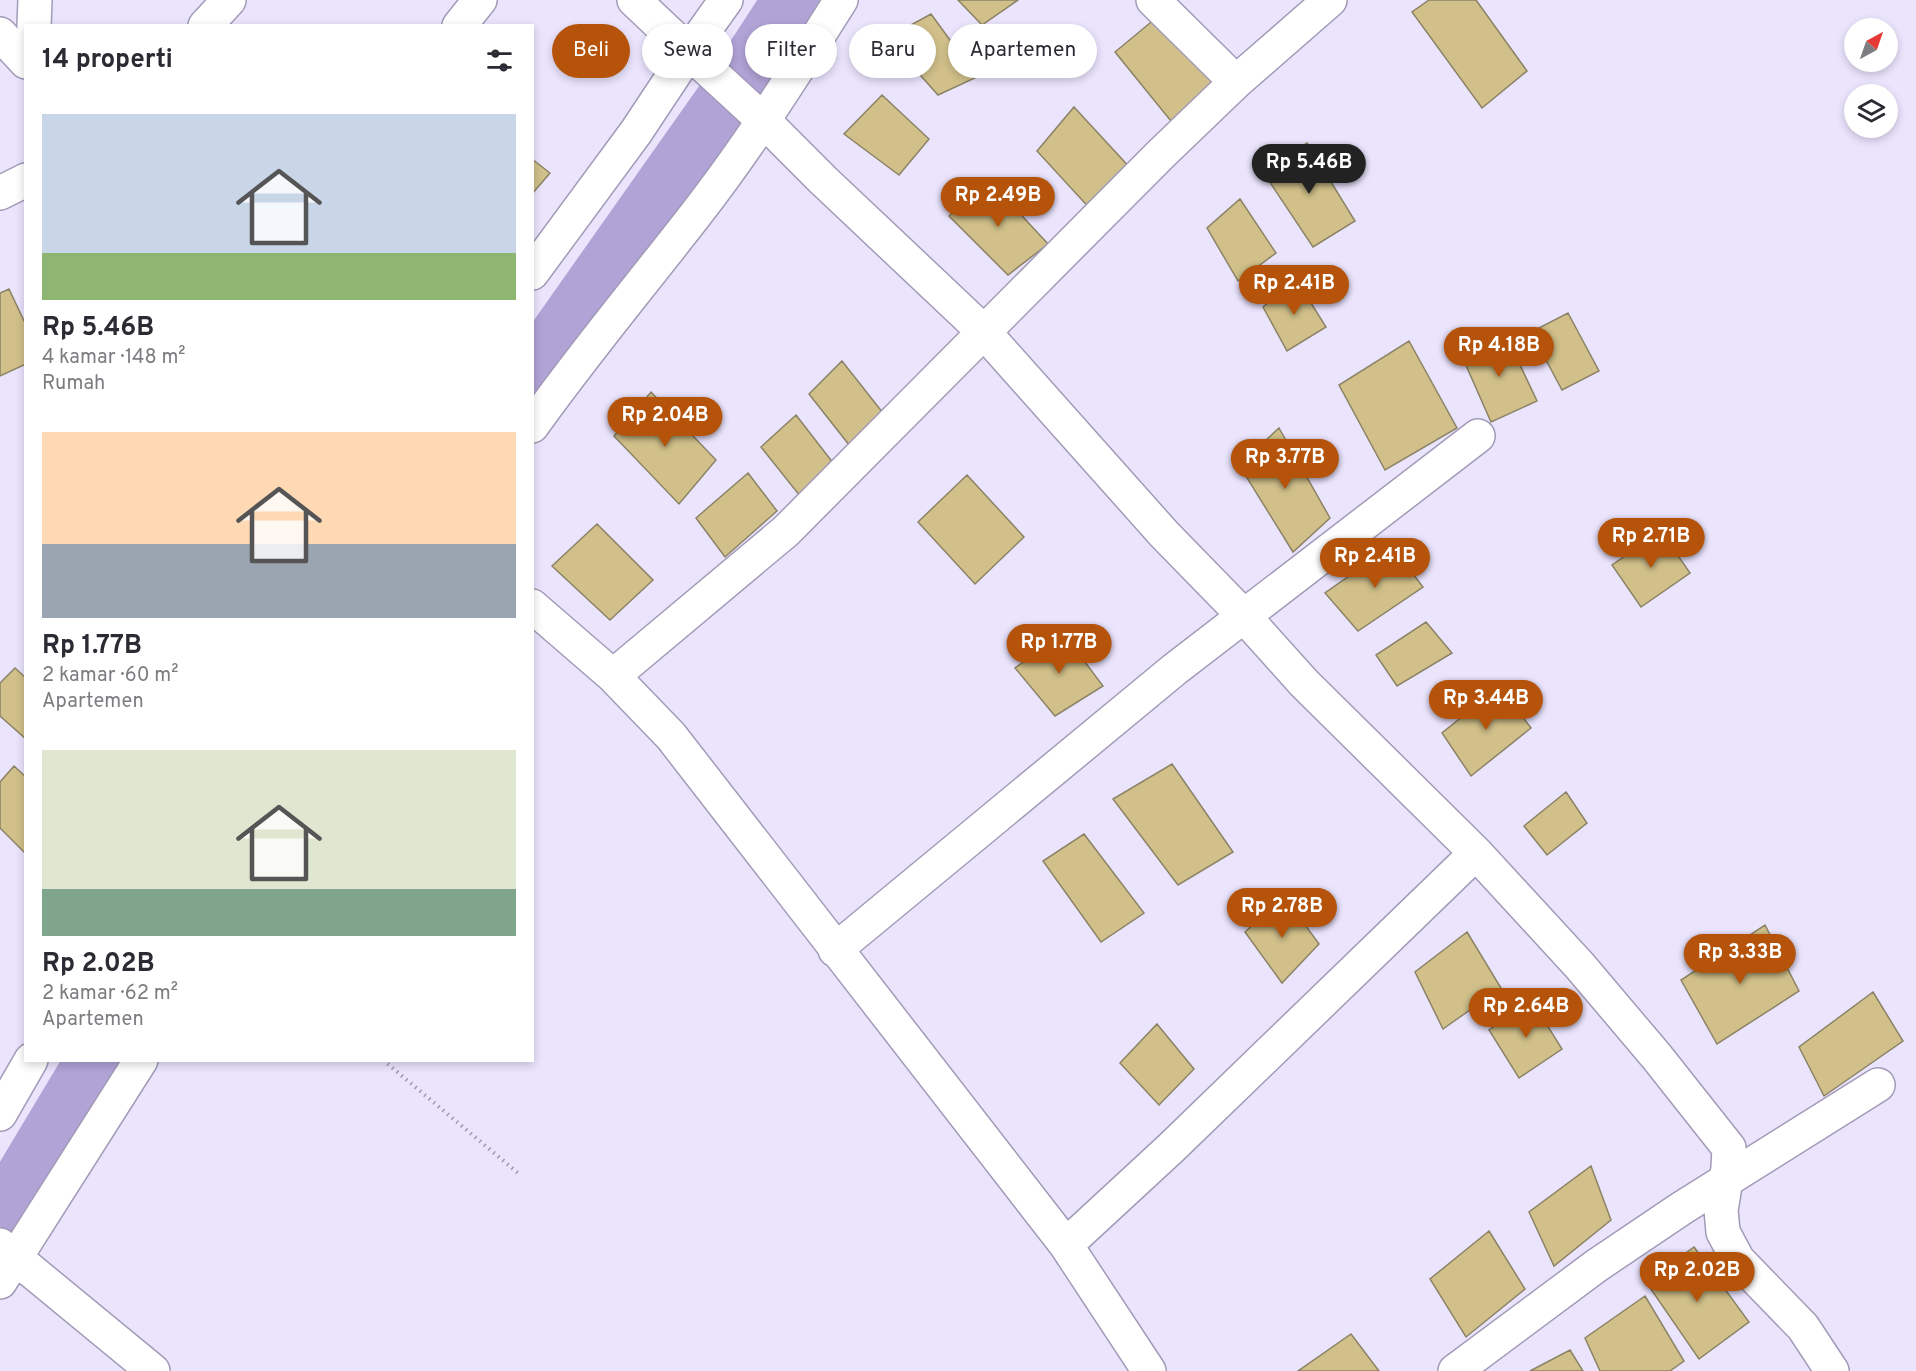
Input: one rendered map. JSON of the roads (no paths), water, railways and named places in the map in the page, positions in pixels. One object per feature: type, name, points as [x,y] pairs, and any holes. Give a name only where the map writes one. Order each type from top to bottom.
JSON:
[{"type":"street","points":[[34,24],[35,0]]},
{"type":"street","points":[[207,24],[229,0]]},
{"type":"street","points":[[461,24],[480,0]]},
{"type":"street","points":[[634,0],[659,24]]},
{"type":"street","points":[[709,24],[726,0]]},
{"type":"street","points":[[534,423],[636,288],[697,213],[841,0]]},
{"type":"street","points":[[1153,0],[1236,82]]},
{"type":"street","points":[[613,676],[786,531],[1091,227],[1161,154],[1236,82],[1330,0]]},
{"type":"street","points":[[0,34],[24,60]]},
{"type":"street","points":[[534,270],[636,132],[672,78]]},
{"type":"street","points":[[718,78],[822,180],[984,332],[1164,534],[1243,615],[1304,683],[1476,853],[1581,966],[1729,1148],[1722,1210],[1723,1232],[1738,1260],[1803,1327],[1832,1371]]},
{"type":"street","points":[[0,193],[24,181]]},
{"type":"street","points":[[835,950],[1175,669],[1478,436]]},
{"type":"street","points":[[534,608],[613,676],[671,736],[1066,1245],[1149,1371]]},
{"type":"street","points":[[1066,1245],[1197,1123],[1476,853]]},
{"type":"street","points":[[0,1114],[30,1062]]},
{"type":"street","points":[[140,1062],[5,1259],[153,1371]]},
{"type":"street","points":[[1455,1371],[1596,1266],[1725,1180],[1878,1085]]},
{"type":"waterway","points":[[534,372],[752,63],[793,0]]},
{"type":"waterway","points":[[0,1220],[95,1062]]}]
